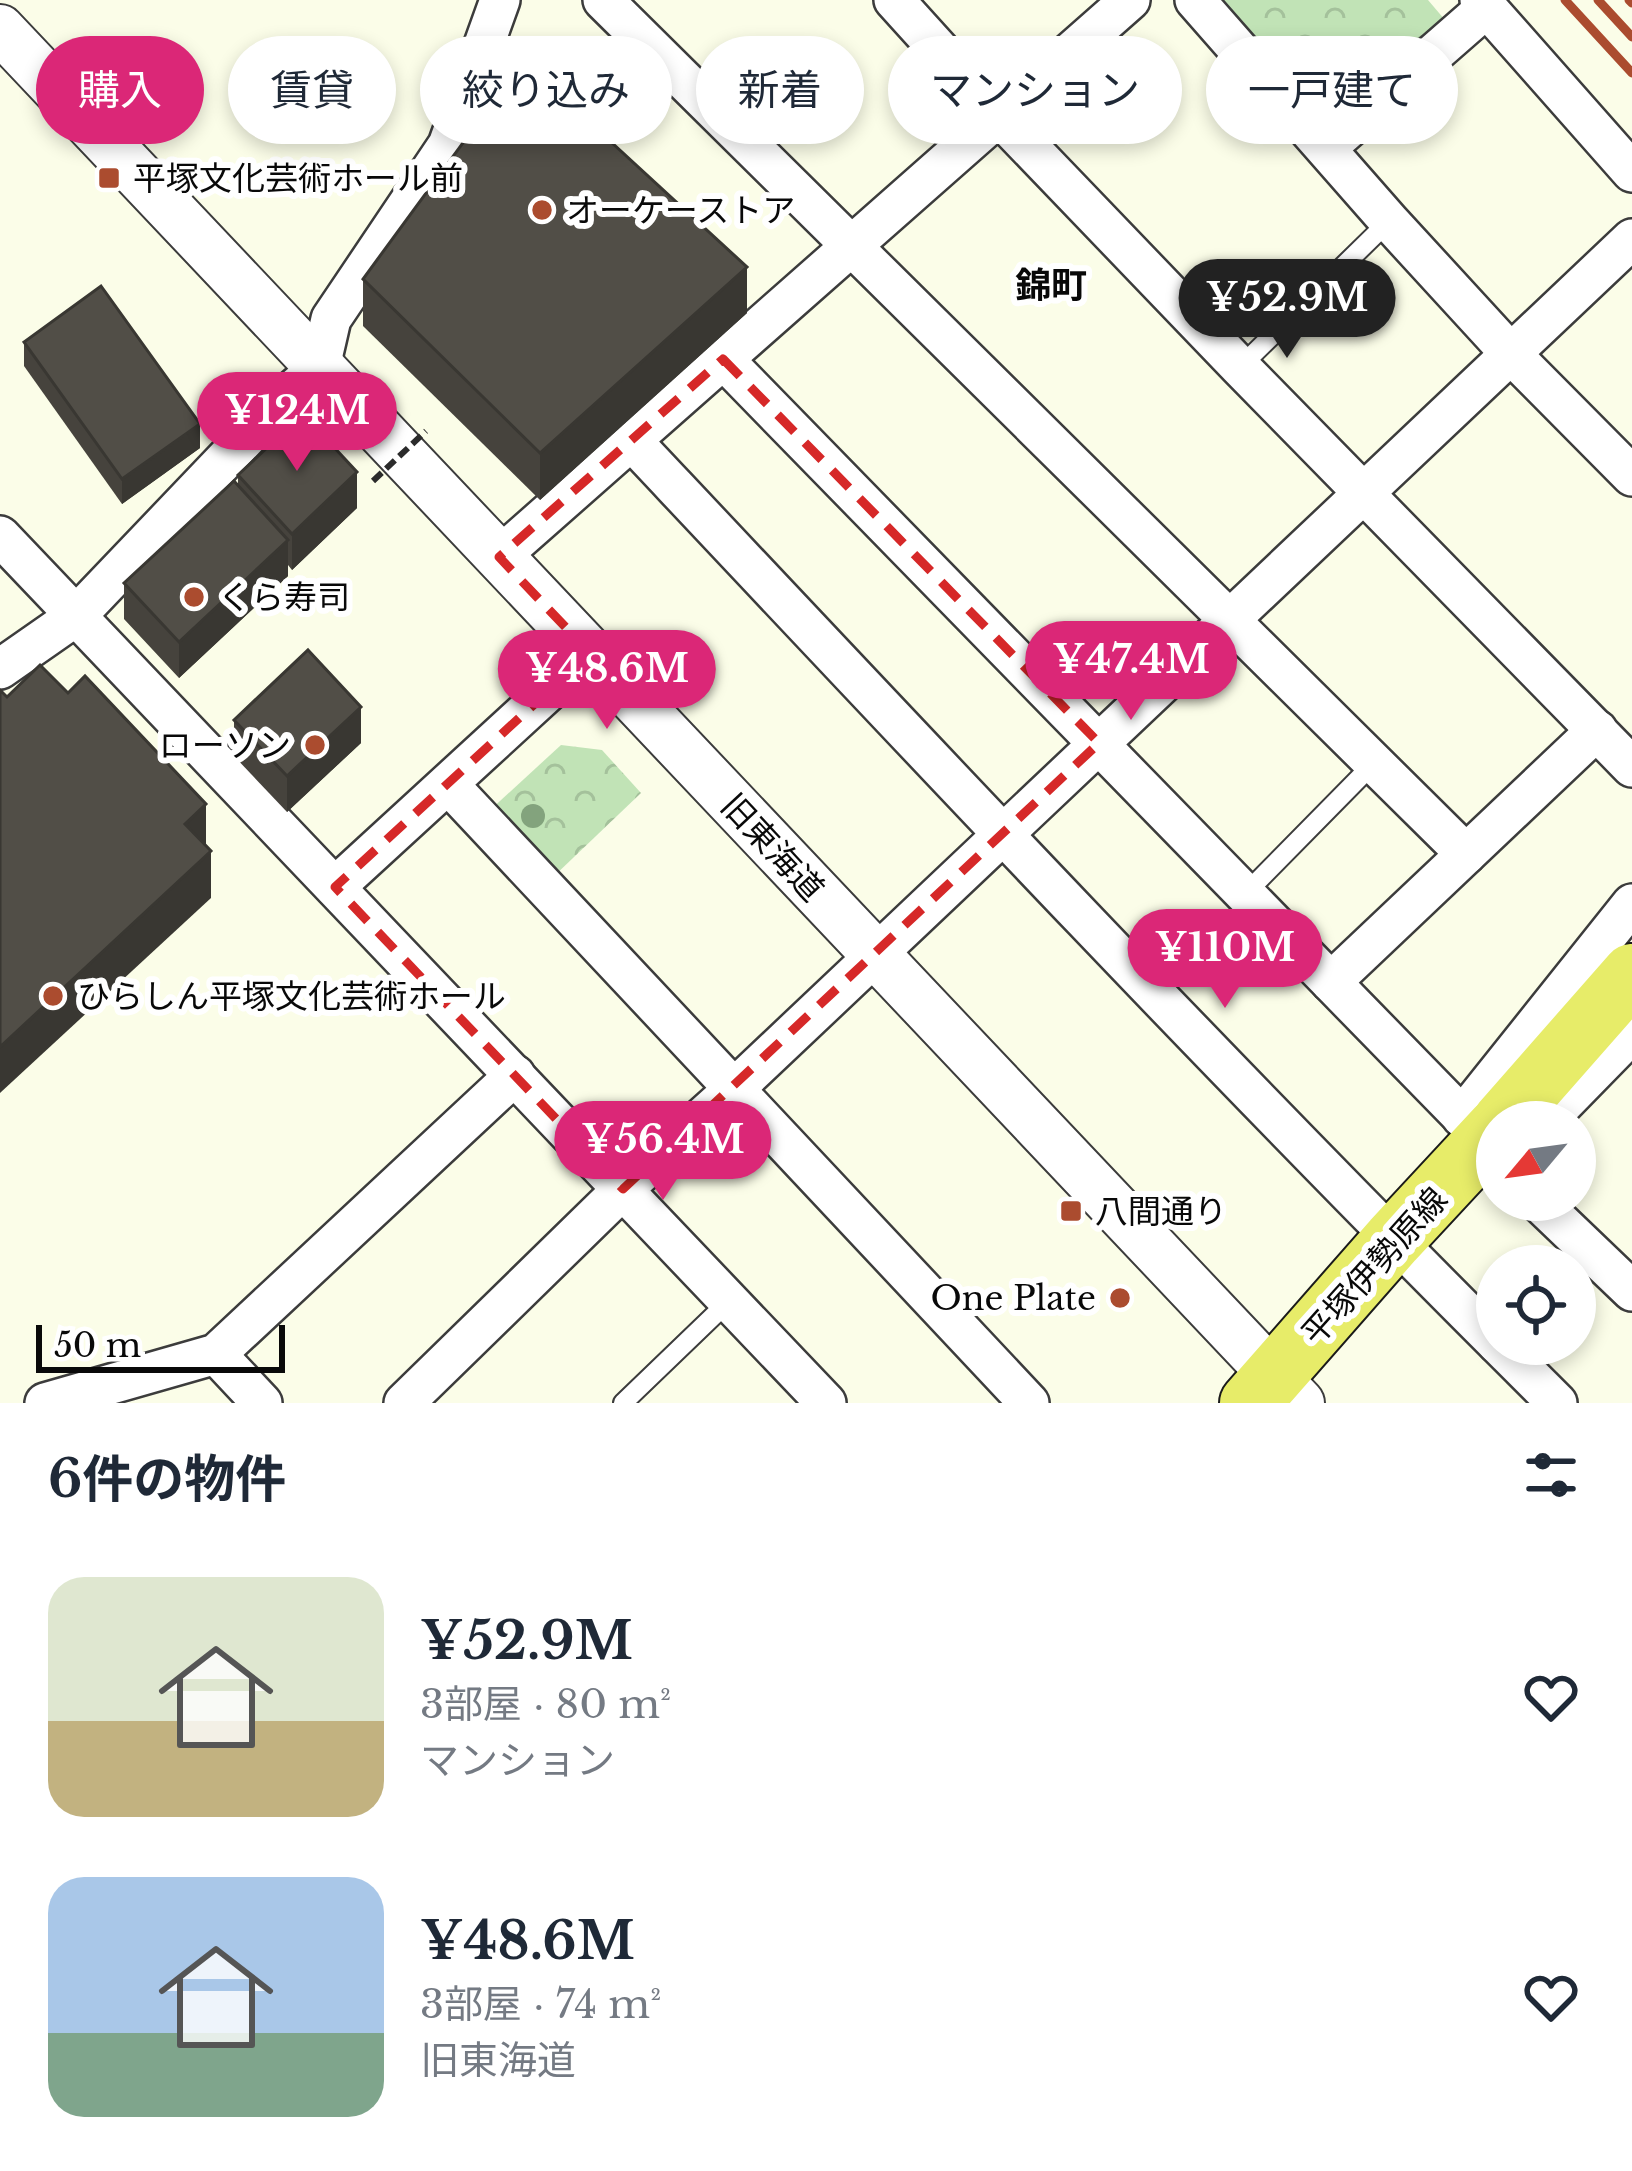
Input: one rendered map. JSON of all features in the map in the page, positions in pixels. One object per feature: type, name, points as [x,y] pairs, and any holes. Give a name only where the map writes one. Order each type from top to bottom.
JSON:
[{"type":"main road","name":"平塚伊勢原線","points":[[1519,1101],[1632,974]]},
{"type":"main road","name":"平塚伊勢原線","points":[[1275,1394],[1394,1240],[1476,1149]]},
{"type":"street","points":[[603,0],[1466,854]]},
{"type":"street","points":[[894,0],[927,36]]},
{"type":"street","points":[[1089,36],[1130,0]]},
{"type":"street","points":[[1195,0],[1389,221],[1632,476]]},
{"type":"street","points":[[1326,148],[1483,4],[1632,172]]},
{"type":"street","points":[[0,669],[76,616],[284,398],[320,367],[331,319],[448,145],[492,6]]},
{"type":"street","name":"旧東海道","points":[[0,29],[874,955],[1275,1394]]},
{"type":"street","points":[[499,557],[967,144]]},
{"type":"street","points":[[1026,144],[1632,767]]},
{"type":"street","points":[[404,1403],[623,1189],[1632,239]]},
{"type":"street","points":[[724,358],[1331,982],[1476,1124]]},
{"type":"street","points":[[631,440],[1002,834],[1476,1321]]},
{"type":"street","points":[[0,536],[826,1403]]},
{"type":"street","points":[[335,887],[590,653]]},
{"type":"street","points":[[1331,982],[1597,730]]},
{"type":"street","points":[[448,784],[1029,1403]]},
{"type":"street","points":[[1510,1101],[1632,904]]},
{"type":"street","points":[[1566,1101],[1632,1033]]},
{"type":"street","points":[[46,1403],[216,1354],[515,1075]]},
{"type":"street","points":[[1559,1221],[1632,1292]]},
{"type":"street","points":[[216,1354],[262,1403]]},
{"type":"street","points":[[1520,1365],[1557,1403]]},
{"type":"lane","points":[[1240,367],[1389,221]]},
{"type":"lane","points":[[1245,894],[1374,763]]},
{"type":"lane","points":[[623,1403],[729,1301]]},
{"type":"path","points":[[374,482],[426,430]]},
{"type":"highlighted area","points":[[723,359],[1099,743],[623,1189],[335,887],[590,653],[499,557]]},
{"type":"green space","points":[[1220,0],[1428,0],[1445,20],[1427,36],[1252,36]]},
{"type":"green space","points":[[561,745],[602,750],[641,793],[551,879],[488,812]]},
{"type":"building","name":"オーケーストア","points":[[462,144],[613,144],[747,267],[540,453],[363,279]]},
{"type":"building","points":[[101,286],[200,424],[122,479],[24,342]]},
{"type":"building","points":[[303,414],[357,472],[292,534],[238,475]]},
{"type":"building","points":[[234,481],[288,540],[179,642],[124,583]]},
{"type":"building","points":[[308,650],[361,707],[287,776],[234,720]]},
{"type":"building","name":"ひらしん平塚文化芸術ホール","points":[[40,665],[68,693],[85,676],[206,804],[185,824],[211,851],[0,1047],[0,690],[7,697]]},
{"type":"railway","points":[[1565,0],[1632,73]]},
{"type":"railway","points":[[1598,0],[1632,37]]},
{"type":"railway","points":[[1629,0],[1632,3]]},
{"type":"place","name":"平塚文化芸術ホール前","points":[[109,178]]},
{"type":"place","name":"オーケーストア","points":[[542,210]]},
{"type":"place","name":"くら寿司","points":[[194,597]]},
{"type":"place","name":"ローソン","points":[[315,745]]},
{"type":"place","name":"ひらしん平塚文化芸術ホール","points":[[53,996]]},
{"type":"place","name":"八間通り","points":[[1071,1211]]},
{"type":"place","name":"One Plate","points":[[1120,1298]]},
{"type":"district","name":"錦町","points":[[1051,285]]}]
